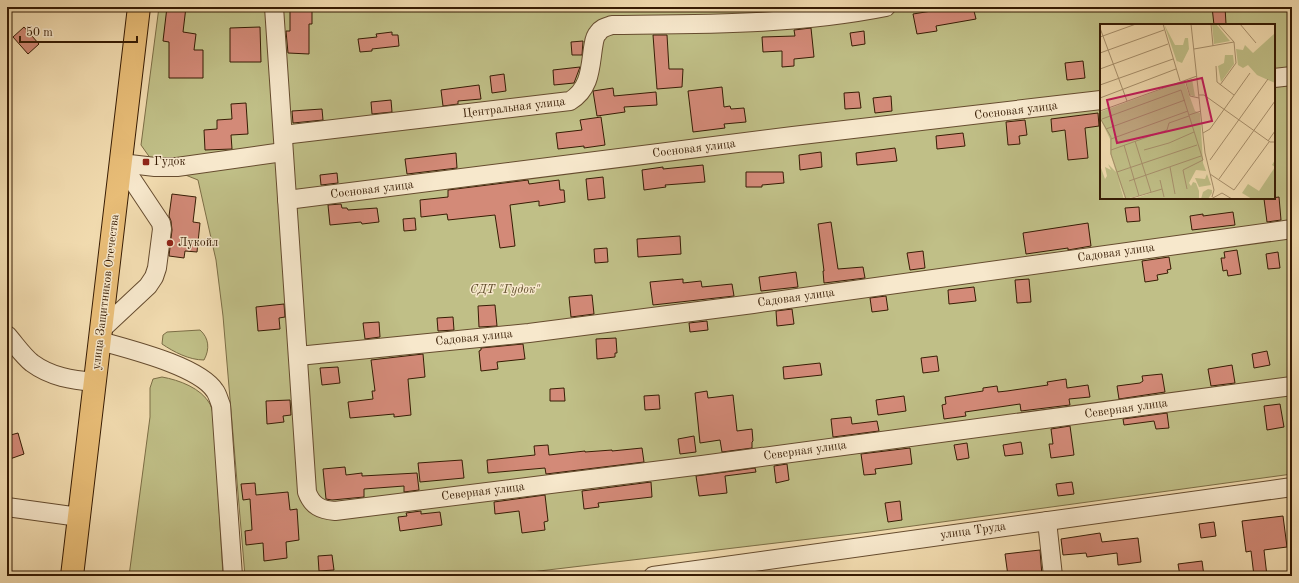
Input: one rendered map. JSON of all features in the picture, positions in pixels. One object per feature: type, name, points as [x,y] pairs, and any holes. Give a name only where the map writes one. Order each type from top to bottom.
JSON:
[{"type":"main road","name":"улица Защитников Отечества","points":[[72,576],[139,7]]},
{"type":"street","points":[[274,7],[298,356]]},
{"type":"street","name":"Центральная улица","points":[[283,144],[570,101],[577,96],[587,83],[590,73],[595,38],[598,32],[605,27],[612,25],[796,20],[886,7]]},
{"type":"street","points":[[1275,78],[1292,76]]},
{"type":"street","name":"Сосновая улица","points":[[287,200],[793,136],[1100,100]]},
{"type":"street","points":[[121,163],[155,167],[177,166],[283,144]]},
{"type":"street","points":[[121,163],[161,223],[162,229],[157,268],[154,277],[148,286],[100,336],[178,366],[201,378],[215,391],[220,406],[233,576]]},
{"type":"street","name":"Садовая улица","points":[[298,356],[529,333],[753,304],[1292,229]]},
{"type":"street","points":[[7,335],[32,363],[51,374],[67,379],[95,382]]},
{"type":"street","name":"Северная улица","points":[[298,356],[307,492],[310,500],[317,506],[325,510],[335,511],[718,463],[1292,386]]},
{"type":"street","name":"улица Труда","points":[[653,576],[1292,487]]},
{"type":"street","points":[[7,507],[79,517]]},
{"type":"street","points":[[1046,521],[1054,576]]},
{"type":"green space","name":"СДТ \"Гудок\"","points":[[159,7],[1292,7],[1292,474],[869,532],[497,576],[245,576],[223,316],[216,260],[198,180],[153,162],[141,145]]},
{"type":"green space","points":[[200,330],[208,344],[204,360],[193,359],[182,355],[162,344],[163,335],[167,332]]},
{"type":"green space","points":[[162,377],[175,380],[195,389],[206,398],[211,407],[214,419],[223,576],[129,576],[150,417],[150,388],[153,379]]},
{"type":"building","points":[[167,7],[186,7],[183,32],[196,34],[194,50],[203,50],[203,78],[169,78],[169,42],[163,41]]},
{"type":"building","points":[[290,7],[312,7],[312,24],[309,24],[309,54],[288,53],[286,31],[290,31]]},
{"type":"building","points":[[950,7],[973,7],[976,19],[936,26],[937,31],[917,34],[913,14]]},
{"type":"building","points":[[1212,7],[1225,7],[1226,24],[1214,24]]},
{"type":"building","points":[[24,27],[39,44],[28,54],[13,37]]},
{"type":"building","points":[[260,27],[261,62],[230,62],[230,28]]},
{"type":"building","points":[[811,28],[814,57],[794,59],[794,66],[782,67],[782,51],[763,52],[762,37],[795,36],[794,30]]},
{"type":"building","points":[[864,31],[865,44],[852,46],[850,33]]},
{"type":"building","points":[[392,32],[392,35],[398,35],[399,46],[360,52],[358,39],[377,37],[376,34]]},
{"type":"building","points":[[653,35],[667,35],[669,69],[683,69],[682,87],[657,89]]},
{"type":"building","points":[[583,41],[582,55],[572,55],[571,42]]},
{"type":"building","points":[[1083,61],[1085,78],[1067,80],[1065,63]]},
{"type":"building","points":[[580,67],[574,83],[554,85],[553,70]]},
{"type":"building","points":[[504,74],[506,91],[492,93],[490,76]]},
{"type":"building","points":[[479,85],[481,99],[458,101],[458,104],[443,106],[441,90]]},
{"type":"building","points":[[722,87],[724,107],[730,106],[731,109],[744,108],[746,122],[724,124],[725,128],[693,132],[688,91]]},
{"type":"building","points":[[613,88],[614,96],[656,92],[657,105],[624,107],[625,112],[597,116],[593,91]]},
{"type":"building","points":[[859,92],[861,108],[845,109],[844,93]]},
{"type":"building","points":[[891,96],[892,111],[875,113],[873,98]]},
{"type":"building","points":[[391,100],[392,112],[372,114],[371,102]]},
{"type":"building","points":[[246,103],[248,134],[231,135],[232,149],[205,150],[204,130],[217,129],[217,120],[232,119],[231,104]]},
{"type":"building","points":[[322,109],[323,120],[293,123],[292,111]]},
{"type":"building","points":[[1098,113],[1099,126],[1085,128],[1088,158],[1068,160],[1065,130],[1052,132],[1051,119]]},
{"type":"building","points":[[601,117],[605,145],[584,148],[584,146],[558,149],[556,133],[582,130],[580,120]]},
{"type":"building","points":[[1025,120],[1027,135],[1019,136],[1020,144],[1008,145],[1006,122]]},
{"type":"building","points":[[963,133],[965,146],[937,149],[936,136]]},
{"type":"building","points":[[895,148],[897,161],[857,165],[856,153]]},
{"type":"building","points":[[821,152],[822,167],[800,170],[799,155]]},
{"type":"building","points":[[456,153],[457,168],[407,174],[405,159]]},
{"type":"building","points":[[703,165],[705,182],[665,185],[666,187],[644,190],[642,170],[663,167],[663,169]]},
{"type":"building","points":[[746,172],[783,172],[784,183],[762,185],[762,187],[746,187]]},
{"type":"building","points":[[337,173],[338,183],[321,185],[320,175]]},
{"type":"building","points":[[603,177],[605,198],[588,200],[586,179]]},
{"type":"building","points":[[528,180],[529,184],[559,180],[560,190],[564,190],[565,202],[539,206],[539,201],[510,205],[515,246],[500,248],[495,215],[448,220],[447,214],[421,217],[420,200],[448,197],[448,190]]},
{"type":"building","points":[[172,194],[196,197],[193,222],[200,223],[197,252],[185,251],[184,258],[169,256],[172,230],[169,216]]},
{"type":"building","points":[[1279,197],[1281,220],[1267,222],[1264,199],[1275,199],[1275,198]]},
{"type":"building","points":[[341,204],[342,208],[347,208],[348,210],[377,208],[379,222],[330,225],[328,205]]},
{"type":"building","points":[[1139,207],[1140,221],[1127,222],[1125,208]]},
{"type":"building","points":[[1233,212],[1235,225],[1192,230],[1190,216],[1203,214],[1203,216]]},
{"type":"building","points":[[415,218],[416,230],[404,231],[403,219]]},
{"type":"building","points":[[831,222],[838,269],[863,267],[865,278],[824,283],[824,271],[818,224]]},
{"type":"building","points":[[1088,223],[1091,246],[1026,254],[1023,233]]},
{"type":"building","points":[[680,236],[681,254],[638,257],[637,239]]},
{"type":"building","points":[[607,248],[608,262],[595,263],[594,249]]},
{"type":"building","points":[[1237,250],[1241,274],[1228,276],[1227,270],[1223,271],[1221,258],[1225,258],[1224,252]]},
{"type":"building","points":[[923,251],[925,268],[910,270],[907,253]]},
{"type":"building","points":[[1278,252],[1280,268],[1268,269],[1266,254]]},
{"type":"building","points":[[1169,257],[1171,269],[1167,270],[1168,273],[1157,275],[1158,280],[1145,282],[1142,261]]},
{"type":"building","points":[[796,272],[798,287],[761,291],[759,277]]},
{"type":"building","points":[[683,279],[683,283],[701,281],[702,287],[732,284],[734,296],[653,305],[650,282]]},
{"type":"building","points":[[1029,279],[1031,302],[1017,303],[1015,280]]},
{"type":"building","points":[[974,287],[976,301],[949,304],[948,290]]},
{"type":"building","points":[[592,295],[594,314],[571,317],[569,297]]},
{"type":"building","points":[[886,296],[888,310],[872,312],[870,298]]},
{"type":"building","points":[[284,304],[285,317],[279,318],[280,329],[258,331],[256,307]]},
{"type":"building","points":[[495,305],[497,326],[479,327],[478,306]]},
{"type":"building","points":[[792,309],[794,324],[777,326],[776,311]]},
{"type":"building","points":[[453,317],[454,330],[438,331],[437,318]]},
{"type":"building","points":[[707,321],[708,330],[690,332],[689,323]]},
{"type":"building","points":[[379,322],[380,337],[365,339],[363,323]]},
{"type":"building","points":[[616,338],[617,353],[615,353],[615,357],[597,359],[596,339]]},
{"type":"building","points":[[523,344],[525,359],[497,362],[498,369],[481,371],[479,351],[481,348]]},
{"type":"building","points":[[1267,351],[1270,365],[1254,368],[1252,354]]},
{"type":"building","points":[[423,354],[425,377],[408,379],[411,415],[394,417],[394,414],[350,418],[348,402],[373,399],[372,391],[375,391],[371,360]]},
{"type":"building","points":[[937,356],[939,371],[923,373],[921,358]]},
{"type":"building","points":[[820,363],[822,375],[784,379],[783,367]]},
{"type":"building","points":[[1232,365],[1235,383],[1211,386],[1208,369]]},
{"type":"building","points":[[338,367],[340,383],[322,385],[320,368]]},
{"type":"building","points":[[1162,374],[1165,392],[1119,399],[1117,386],[1140,383],[1143,381],[1142,376]]},
{"type":"building","points":[[1066,379],[1067,388],[1088,385],[1090,397],[1069,399],[1070,405],[1021,411],[1020,404],[965,412],[966,416],[944,419],[942,405],[946,404],[945,397],[983,391],[983,388],[997,386],[998,392],[1048,385],[1047,382]]},
{"type":"building","points":[[564,388],[565,401],[550,401],[550,389]]},
{"type":"building","points":[[707,391],[708,398],[733,395],[737,431],[752,429],[752,448],[722,452],[720,440],[700,443],[695,393]]},
{"type":"building","points":[[659,395],[660,409],[645,410],[644,396]]},
{"type":"building","points":[[904,396],[906,411],[878,415],[876,400]]},
{"type":"building","points":[[290,400],[291,415],[283,416],[284,422],[267,424],[266,401]]},
{"type":"building","points":[[1280,404],[1284,427],[1267,430],[1264,406]]},
{"type":"building","points":[[1167,413],[1169,428],[1156,429],[1154,421],[1124,425],[1123,419]]},
{"type":"building","points":[[851,417],[852,424],[877,421],[879,431],[833,437],[831,419]]},
{"type":"building","points":[[1070,426],[1074,455],[1051,458],[1049,444],[1053,444],[1051,429]]},
{"type":"building","points":[[18,433],[24,454],[7,460],[7,436]]},
{"type":"building","points":[[694,436],[696,452],[680,454],[678,439]]},
{"type":"building","points":[[1021,442],[1023,454],[1005,456],[1003,445]]},
{"type":"building","points":[[967,443],[969,458],[957,460],[954,445]]},
{"type":"building","points":[[548,445],[549,455],[585,451],[612,451],[642,448],[644,462],[546,474],[545,468],[488,473],[487,460],[535,455],[534,446]]},
{"type":"building","points":[[910,448],[912,464],[875,469],[876,474],[864,475],[861,454]]},
{"type":"building","points":[[462,460],[464,478],[420,482],[418,463]]},
{"type":"building","points":[[787,464],[789,480],[776,483],[774,466]]},
{"type":"building","points":[[345,467],[346,475],[362,473],[362,476],[417,473],[419,490],[404,492],[404,486],[364,489],[364,497],[332,500],[326,499],[323,469]]},
{"type":"building","points":[[755,468],[756,472],[725,476],[727,493],[699,496],[696,476]]},
{"type":"building","points":[[651,482],[652,497],[598,503],[599,507],[584,509],[582,491]]},
{"type":"building","points":[[1072,482],[1074,494],[1058,496],[1056,484]]},
{"type":"building","points":[[255,483],[256,495],[288,492],[290,510],[297,509],[299,540],[286,542],[287,558],[264,561],[263,543],[246,545],[245,531],[252,530],[250,499],[243,500],[241,484]]},
{"type":"building","points":[[545,495],[548,521],[544,522],[545,530],[522,533],[519,511],[495,514],[494,502]]},
{"type":"building","points":[[900,501],[902,520],[888,522],[885,503]]},
{"type":"building","points":[[421,511],[421,514],[440,512],[442,525],[400,531],[398,517],[407,516],[406,513]]},
{"type":"building","points":[[1283,516],[1287,547],[1264,550],[1267,576],[1254,576],[1251,551],[1246,552],[1242,521]]},
{"type":"building","points":[[1214,522],[1216,536],[1201,538],[1199,524]]},
{"type":"building","points":[[1100,533],[1102,542],[1138,538],[1141,562],[1118,565],[1117,553],[1087,557],[1086,553],[1063,555],[1061,539]]},
{"type":"building","points":[[1040,550],[1042,576],[1008,576],[1005,554]]},
{"type":"building","points":[[332,555],[334,570],[319,571],[318,556]]},
{"type":"building","points":[[1202,561],[1204,576],[1180,576],[1178,564]]},
{"type":"place","name":"Гудок","points":[[146,162]]},
{"type":"place","name":"Лукойл","points":[[170,243]]}]
